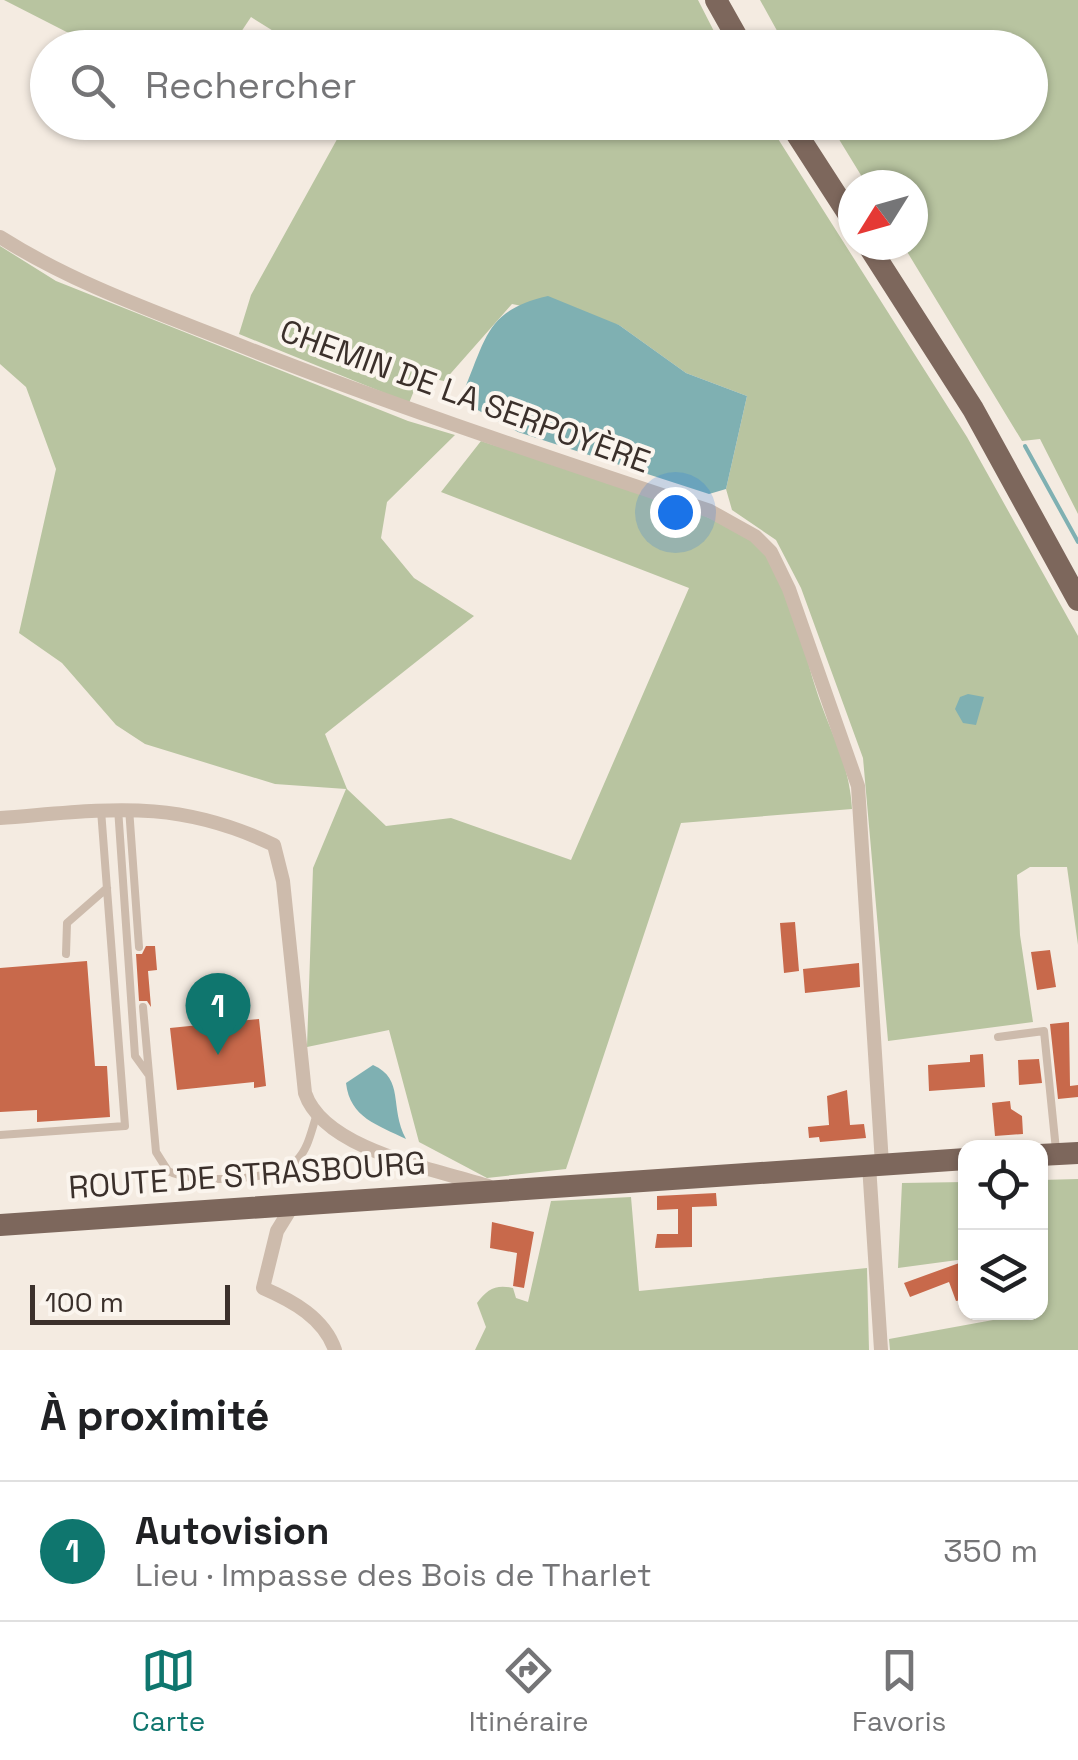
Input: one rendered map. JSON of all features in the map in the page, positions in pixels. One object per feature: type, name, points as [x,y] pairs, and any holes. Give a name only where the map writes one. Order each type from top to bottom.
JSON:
[{"type":"main road","points":[[716,0],[733,30]]},
{"type":"main road","points":[[801,140],[838,197]]},
{"type":"main road","points":[[878,260],[973,408],[1078,600]]},
{"type":"main road","name":"ROUTE DE STRASBOURG","points":[[0,1226],[958,1160]]},
{"type":"street","name":"CHEMIN DE LA SERPOYÈRE","points":[[0,237],[43,264],[112,295],[382,402],[710,512],[755,536],[772,552],[789,589],[858,786],[881,1350]]},
{"type":"street","points":[[0,818],[123,808],[205,817],[274,845],[283,881],[305,1093],[316,1117],[354,1142],[498,1190]]},
{"type":"street","points":[[292,1205],[277,1231],[263,1288],[289,1300],[315,1320],[335,1350]]},
{"type":"lane","points":[[123,808],[139,947]]},
{"type":"lane","points":[[123,808],[135,1056],[149,1076]]},
{"type":"lane","points":[[0,1135],[125,1126],[101,810]]},
{"type":"lane","points":[[66,954],[67,923],[107,888]]},
{"type":"lane","points":[[144,1007],[156,1152],[168,1170],[178,1176],[279,1173],[301,1156],[316,1117]]},
{"type":"lane","points":[[998,1037],[1044,1031],[1058,1154]]},
{"type":"green space","points":[[4,0],[698,0],[713,30],[272,30],[251,17],[242,30],[63,30]]},
{"type":"green space","points":[[760,0],[1078,0],[1078,514],[1040,439],[1022,441],[912,260],[928,260],[928,170],[858,170],[839,140],[1048,140],[1048,30],[777,30]]},
{"type":"green space","points":[[337,140],[779,140],[838,233],[838,260],[855,260],[967,437],[1078,636],[1078,945],[1067,867],[1030,867],[1017,875],[1020,935],[1033,1022],[888,1041],[863,758],[801,588],[776,540],[732,510],[726,489],[747,396],[686,373],[619,325],[512,304],[444,381],[420,376],[409,403],[239,334],[251,295]]},
{"type":"green space","points":[[0,246],[56,281],[408,421],[455,435],[387,502],[381,538],[414,578],[474,616],[325,734],[347,789],[386,826],[451,818],[571,860],[689,588],[441,492],[481,441],[714,520],[745,536],[774,565],[789,598],[815,686],[843,760],[852,809],[681,823],[566,1169],[487,1178],[419,1142],[389,1030],[307,1047],[313,868],[346,789],[275,784],[145,744],[116,725],[62,663],[19,633],[56,469],[26,387],[0,364]]},
{"type":"green space","points":[[1078,1179],[1078,1350],[890,1350],[889,1339],[993,1320],[1048,1320],[1048,1180]]},
{"type":"green space","points":[[958,1182],[958,1260],[898,1268],[902,1183]]},
{"type":"green space","points":[[631,1197],[639,1291],[867,1268],[869,1350],[475,1350],[486,1327],[477,1303],[484,1294],[497,1287],[513,1288],[516,1298],[528,1302],[551,1201]]},
{"type":"water","points":[[548,296],[619,325],[686,373],[747,396],[726,489],[709,494],[518,432],[474,408],[465,388],[492,327],[513,309]]},
{"type":"water","points":[[960,697],[984,697],[976,725],[963,723],[955,709]]},
{"type":"water","points":[[373,1065],[383,1071],[393,1086],[406,1139],[367,1119],[353,1105],[346,1083]]},
{"type":"building","points":[[795,922],[799,971],[784,973],[780,923]]},
{"type":"building","points":[[146,946],[155,946],[157,970],[148,971],[151,1007],[147,1001],[139,1001],[136,954],[142,954]]},
{"type":"building","points":[[1050,950],[1056,987],[1037,990],[1031,952]]},
{"type":"building","points":[[87,961],[95,1066],[107,1066],[110,1117],[37,1122],[37,1110],[0,1112],[0,968]]},
{"type":"building","points":[[859,963],[860,987],[805,993],[803,969]]},
{"type":"building","points":[[259,1019],[266,1086],[254,1088],[254,1082],[177,1090],[170,1028]]},
{"type":"building","points":[[1069,1022],[1070,1086],[1078,1085],[1078,1097],[1058,1099],[1050,1024]]},
{"type":"building","points":[[983,1054],[985,1087],[929,1091],[928,1065],[970,1062],[970,1055]]},
{"type":"building","points":[[1039,1059],[1042,1083],[1019,1085],[1018,1060]]},
{"type":"building","points":[[847,1090],[850,1125],[864,1124],[866,1138],[820,1142],[819,1137],[809,1138],[808,1127],[829,1125],[827,1096]]},
{"type":"building","points":[[1010,1101],[1011,1109],[1022,1116],[1023,1134],[995,1136],[992,1103]]},
{"type":"building","points":[[716,1193],[717,1206],[692,1207],[692,1247],[655,1248],[657,1234],[678,1234],[678,1209],[657,1210],[657,1196]]},
{"type":"building","points":[[492,1222],[534,1232],[524,1288],[513,1286],[517,1253],[490,1248]]},
{"type":"building","points":[[958,1263],[958,1301],[949,1282],[910,1297],[904,1283]]},
{"type":"waterway","points":[[1025,446],[1078,542]]},
{"type":"place","name":"Autovision","points":[[218,1055]]}]
